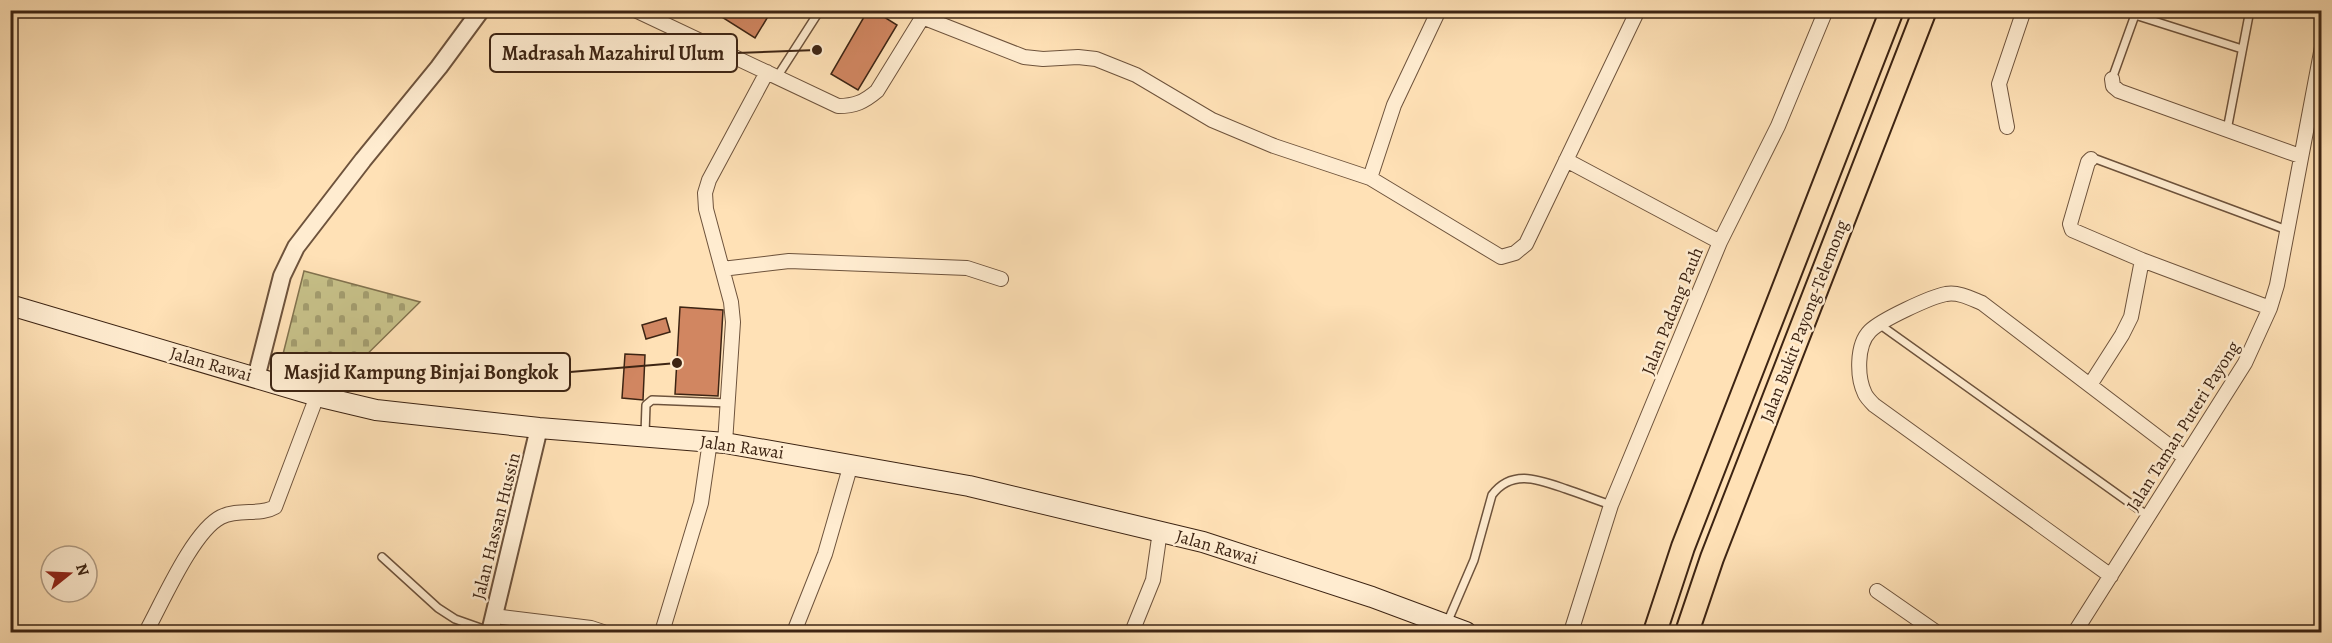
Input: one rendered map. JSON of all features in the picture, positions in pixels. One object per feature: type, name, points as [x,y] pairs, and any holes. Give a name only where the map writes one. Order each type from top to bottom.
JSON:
[{"type":"highway","name":"Jalan Bukit Payong-Telemong","points":[[1655,633],[1683,547],[1892,10]]},
{"type":"highway","name":"Jalan Bukit Payong-Telemong","points":[[1687,633],[1712,558],[1925,10]]},
{"type":"main road","name":"Jalan Rawai","points":[[10,305],[317,396],[376,410],[539,428],[717,442],[969,486],[1203,542],[1299,572],[1466,633]]},
{"type":"street","points":[[256,378],[282,276],[296,247],[356,168],[440,67],[481,10]]},
{"type":"street","points":[[635,10],[838,106],[854,106],[877,91],[924,14],[1024,57],[1043,60],[1078,57],[1096,59],[1136,75],[1212,120],[1274,146],[1370,178],[1501,257],[1515,253],[1526,244],[1638,10]]},
{"type":"street","points":[[1370,178],[1394,105],[1439,10]]},
{"type":"street","name":"Jalan Padang Pauh","points":[[1571,633],[1611,505],[1720,242],[1778,126],[1826,10]]},
{"type":"street","points":[[2007,127],[1999,84],[2024,10]]},
{"type":"street","name":"Jalan Taman Puteri Payong","points":[[2075,633],[2245,363],[2270,308],[2322,47]]},
{"type":"street","points":[[662,633],[728,403],[733,322],[731,302],[706,209],[705,193],[710,180],[772,75]]},
{"type":"street","points":[[2112,79],[2113,86],[2119,91],[2300,156]]},
{"type":"street","points":[[2091,159],[2085,172],[2070,229],[2142,260],[2270,308]]},
{"type":"street","points":[[1566,160],[1720,242]]},
{"type":"street","points":[[2090,386],[2131,317],[2142,260]]},
{"type":"street","points":[[722,269],[789,261],[967,268],[1001,279]]},
{"type":"street","points":[[2111,576],[1874,405],[1866,395],[1862,381],[1861,347],[1870,331],[1879,324],[1946,294],[1968,297],[1982,303],[2184,457]]},
{"type":"street","points":[[146,633],[188,555],[207,526],[231,512],[265,511],[275,507],[317,396]]},
{"type":"street","name":"Jalan Hassan Hussin","points":[[491,627],[539,428]]},
{"type":"street","points":[[794,633],[825,554],[851,464]]},
{"type":"street","points":[[1132,633],[1153,580],[1160,531]]},
{"type":"street","points":[[1877,591],[1936,633]]},
{"type":"street","points":[[491,627],[591,628],[603,633]]},
{"type":"lane","points":[[772,75],[820,10]]},
{"type":"lane","points":[[2227,130],[2250,10]]},
{"type":"lane","points":[[2112,79],[2134,15],[2242,49]]},
{"type":"lane","points":[[2091,159],[2287,230]]},
{"type":"lane","points":[[1879,324],[2148,516]]},
{"type":"lane","points":[[644,436],[646,405],[652,400],[728,403]]},
{"type":"lane","points":[[1446,625],[1474,560],[1492,495],[1498,488],[1514,479],[1533,478],[1611,505]]},
{"type":"lane","points":[[382,557],[438,608],[455,619],[491,627]]},
{"type":"green space","points":[[304,271],[420,302],[339,382],[280,366]]},
{"type":"building","points":[[719,10],[772,10],[755,38],[717,14]]},
{"type":"building","points":[[868,10],[873,10],[897,25],[858,90],[831,74]]},
{"type":"building","points":[[680,307],[723,310],[718,396],[675,394]]},
{"type":"building","points":[[666,318],[670,332],[646,339],[642,325]]},
{"type":"building","points":[[625,354],[645,355],[643,400],[622,398]]},
{"type":"place","name":"Madrasah Mazahirul Ulum","points":[[817,50]]},
{"type":"place","name":"Masjid Kampung Binjai Bongkok","points":[[677,363]]}]
